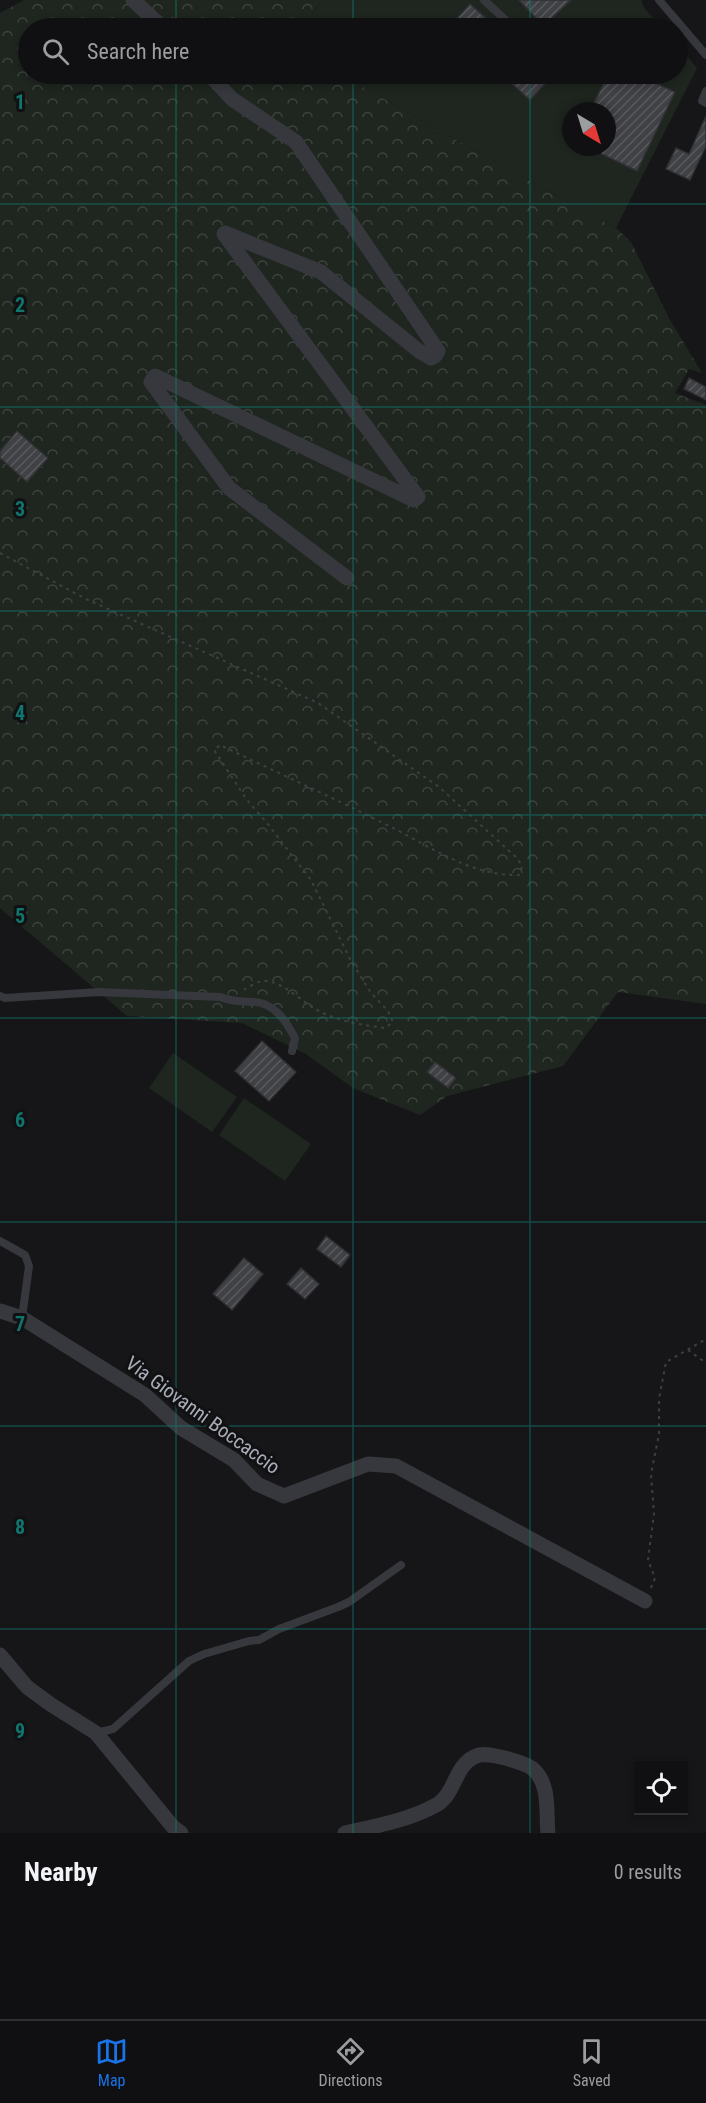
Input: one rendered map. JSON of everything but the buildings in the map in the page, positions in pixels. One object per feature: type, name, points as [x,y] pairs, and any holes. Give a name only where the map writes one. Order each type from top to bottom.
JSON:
[{"type":"street","points":[[134,0],[153,18]]},
{"type":"street","points":[[218,84],[232,99],[296,142],[438,351],[431,358],[419,351],[321,272],[224,234],[418,497],[414,500],[154,376],[151,382],[229,488],[347,578]]},
{"type":"street","name":"Via Giovanni Boccaccio","points":[[0,1311],[22,1318],[145,1395],[181,1428],[234,1460],[257,1484],[284,1496],[368,1464],[396,1466],[645,1601]]},
{"type":"street","points":[[0,1655],[27,1687],[96,1733],[173,1827],[181,1833]]},
{"type":"street","points":[[345,1833],[398,1820],[438,1804],[446,1798],[462,1767],[474,1756],[493,1755],[535,1770],[545,1788],[548,1833]]},
{"type":"lane","points":[[484,0],[503,18]]},
{"type":"lane","points":[[658,0],[674,18]]},
{"type":"lane","points":[[688,34],[706,55]]},
{"type":"lane","points":[[706,91],[702,100],[706,103]]},
{"type":"lane","points":[[0,996],[5,998],[99,992],[220,996],[229,1001],[256,1002],[268,1005],[286,1020],[295,1038],[292,1050]]},
{"type":"lane","points":[[0,1241],[25,1255],[29,1266],[22,1318]]},
{"type":"lane","points":[[96,1733],[113,1729],[189,1661],[204,1654],[259,1640],[279,1629],[338,1607],[349,1602],[401,1565]]},
{"type":"path","points":[[0,553],[86,599],[318,703],[439,787],[518,859],[522,867],[519,875],[498,876],[471,868],[402,832],[220,745],[214,750],[218,757],[247,801],[311,880],[351,961],[371,993],[388,1011],[393,1022],[385,1028],[338,1019],[319,1012],[277,983],[264,981],[220,996]]},
{"type":"path","points":[[645,1601],[654,1578],[648,1560],[654,1514],[651,1474],[659,1434],[659,1399],[666,1362],[706,1339]]},
{"type":"path","points":[[688,1350],[706,1363]]},
{"type":"green space","points":[[24,0],[322,0],[310,18],[18,18],[18,84],[358,84],[616,228],[631,242],[670,320],[702,373],[689,369],[675,393],[706,405],[706,1004],[618,992],[563,1066],[447,1096],[420,1115],[353,1088],[306,1054],[242,1023],[127,1016],[0,908],[0,13]]},
{"type":"green space","points":[[322,0],[641,0],[653,18],[310,18]]},
{"type":"green space","points":[[688,57],[697,68],[616,228],[358,84],[688,84]]},
{"type":"green space","points":[[173,1053],[237,1097],[212,1132],[149,1088]]},
{"type":"green space","points":[[244,1098],[311,1144],[285,1181],[219,1135]]}]
